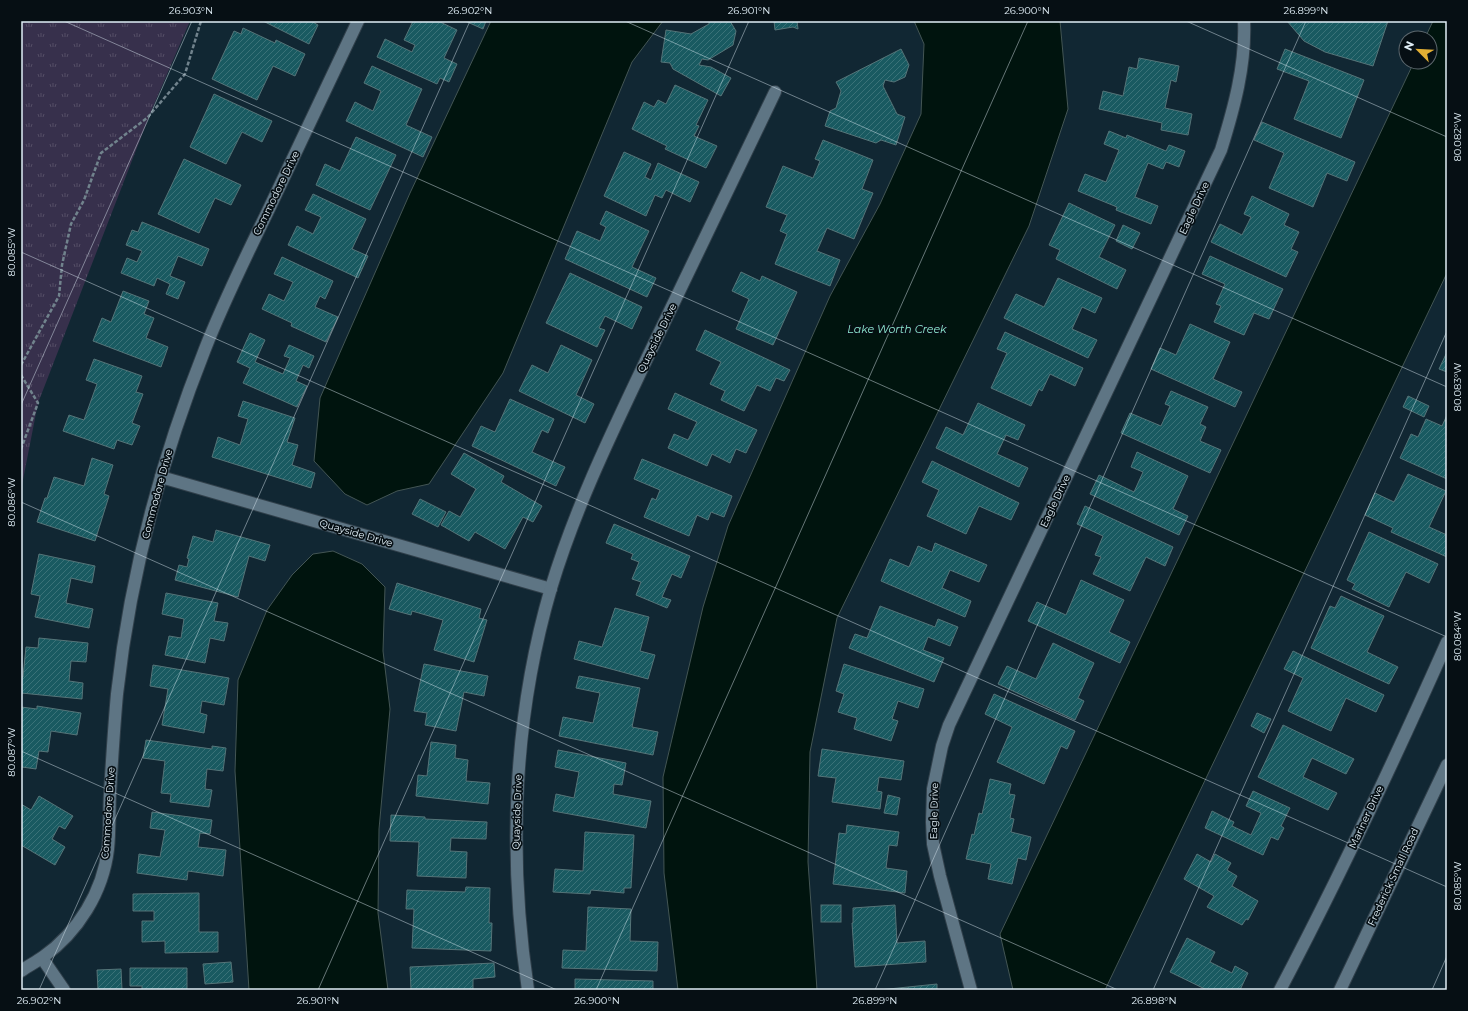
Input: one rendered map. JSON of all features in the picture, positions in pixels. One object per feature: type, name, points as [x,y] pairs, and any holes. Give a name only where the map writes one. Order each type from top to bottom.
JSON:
[{"type":"street","name":"Commodore Drive","points":[[21,971],[42,958],[61,943],[83,916],[95,895],[103,873],[108,850],[112,762],[118,693],[126,633],[140,558],[161,477],[181,411],[208,340],[233,284],[358,21]]},
{"type":"street","name":"Eagle Drive","points":[[971,990],[940,876],[933,844],[933,789],[942,746],[949,725],[1221,150],[1233,112],[1239,86],[1243,51],[1244,21]]},
{"type":"street","name":"Quayside Drive","points":[[528,990],[518,914],[516,871],[516,814],[519,757],[526,700],[537,644],[551,589],[568,534],[595,468],[775,92]]},
{"type":"street","name":"Quayside Drive","points":[[161,477],[551,589]]},
{"type":"street","name":"Mariner Drive","points":[[1280,990],[1315,924],[1447,642]]},
{"type":"street","name":"Frederick Small Road","points":[[1340,990],[1447,765]]},
{"type":"street","points":[[42,958],[64,990]]},
{"type":"path","points":[[21,365],[58,296],[62,265],[71,224],[84,200],[101,154],[147,118],[185,74],[201,21]]},
{"type":"path","points":[[21,375],[38,403],[21,449]]},
{"type":"green space","points":[[21,21],[190,21],[152,109],[38,403],[21,490]]},
{"type":"water","points":[[491,21],[663,21],[632,62],[503,373],[429,484],[397,491],[367,505],[345,494],[314,461],[320,398],[410,193]]},
{"type":"water","name":"Lake Worth Creek","points":[[914,21],[1060,21],[1068,109],[1029,226],[837,618],[810,752],[808,862],[817,990],[678,990],[664,873],[663,777],[703,607],[728,526],[830,296],[880,204],[921,114],[924,44]]},
{"type":"water","points":[[1433,21],[1447,21],[1447,273],[1105,990],[1013,990],[1000,934],[1410,70],[1438,70],[1438,30],[1429,30]]},
{"type":"water","points":[[333,551],[362,564],[385,587],[383,651],[390,709],[379,829],[378,913],[388,990],[249,990],[235,771],[238,680],[267,610],[292,575],[313,554]]},
{"type":"building","points":[[263,21],[311,21],[318,25],[309,44]]},
{"type":"building","points":[[413,21],[438,21],[457,30],[444,58],[457,64],[449,82],[440,78],[437,84],[377,57],[385,39],[412,52],[415,45],[404,40]]},
{"type":"building","points":[[465,21],[486,21],[483,29]]},
{"type":"building","points":[[709,21],[730,21],[736,31],[733,45],[708,60],[702,59],[699,65],[711,67],[731,78],[721,96],[673,69],[670,63],[661,62],[666,30],[691,34],[709,24]]},
{"type":"building","points":[[774,21],[797,21],[798,29],[793,27],[775,30]]},
{"type":"building","points":[[1287,21],[1388,21],[1373,66],[1325,52],[1304,41]]},
{"type":"building","points":[[243,28],[275,43],[276,40],[305,54],[295,76],[273,66],[257,100],[212,79],[234,31],[241,34]]},
{"type":"building","points":[[901,49],[909,65],[905,77],[894,82],[885,80],[883,86],[897,114],[905,117],[896,145],[881,140],[876,143],[825,126],[830,111],[836,108],[841,91],[836,82]]},
{"type":"building","points":[[1285,49],[1364,80],[1341,138],[1294,119],[1309,81],[1277,69]]},
{"type":"building","points":[[1139,58],[1179,66],[1176,82],[1171,80],[1165,108],[1192,114],[1188,135],[1161,130],[1162,123],[1099,109],[1103,91],[1123,96],[1129,67],[1137,69]]},
{"type":"building","points":[[372,66],[422,89],[406,125],[432,137],[423,157],[346,121],[355,102],[373,111],[381,91],[364,83]]},
{"type":"building","points":[[675,85],[708,100],[696,125],[699,126],[694,136],[717,146],[706,168],[665,149],[667,146],[632,129],[644,102],[654,107],[658,100],[666,104]]},
{"type":"building","points":[[214,94],[272,121],[262,142],[242,132],[226,164],[190,147]]},
{"type":"building","points":[[1262,122],[1355,162],[1347,181],[1327,173],[1313,207],[1269,188],[1284,153],[1254,140]]},
{"type":"building","points":[[1109,131],[1126,138],[1127,135],[1166,151],[1169,145],[1185,151],[1179,167],[1166,162],[1163,169],[1148,163],[1135,197],[1158,206],[1151,224],[1116,210],[1117,207],[1078,191],[1085,174],[1106,182],[1119,150],[1104,144]]},
{"type":"building","points":[[356,137],[396,155],[370,210],[316,185],[325,164],[340,171]]},
{"type":"building","points":[[823,140],[873,160],[862,189],[873,193],[854,239],[827,228],[817,251],[840,260],[830,286],[775,264],[787,234],[780,231],[787,215],[766,207],[783,166],[813,178],[820,161],[815,159]]},
{"type":"building","points":[[624,152],[651,164],[645,177],[651,180],[658,163],[699,182],[690,202],[666,190],[662,198],[655,195],[646,216],[604,196]]},
{"type":"building","points":[[184,159],[241,185],[231,205],[215,198],[199,233],[158,214]]},
{"type":"building","points":[[313,194],[366,219],[352,249],[368,256],[358,278],[288,245],[297,226],[313,234],[321,217],[305,210]]},
{"type":"building","points":[[1252,196],[1289,214],[1284,225],[1299,232],[1291,249],[1298,252],[1286,277],[1211,242],[1220,224],[1242,235],[1251,217],[1244,214]]},
{"type":"building","points":[[1069,203],[1115,225],[1099,257],[1126,270],[1117,289],[1056,259],[1060,250],[1049,245]]},
{"type":"building","points":[[606,211],[649,231],[632,267],[656,278],[647,297],[565,259],[577,231],[600,241],[606,227],[600,224]]},
{"type":"building","points":[[142,222],[209,249],[202,266],[178,256],[170,276],[185,282],[178,299],[166,294],[170,284],[157,278],[154,286],[121,273],[127,258],[137,262],[142,251],[126,245],[132,230],[138,232]]},
{"type":"building","points":[[1123,225],[1140,233],[1132,249],[1116,241]]},
{"type":"building","points":[[1210,256],[1283,289],[1269,319],[1254,313],[1244,335],[1214,322],[1221,306],[1216,304],[1225,284],[1202,274]]},
{"type":"building","points":[[282,257],[333,281],[325,299],[320,296],[315,307],[338,317],[326,342],[291,326],[292,323],[262,309],[269,294],[284,301],[293,282],[274,274]]},
{"type":"building","points":[[741,272],[760,281],[762,276],[797,292],[773,345],[736,329],[749,299],[732,291]]},
{"type":"building","points":[[570,273],[642,307],[632,329],[605,316],[599,328],[605,330],[597,347],[546,323]]},
{"type":"building","points":[[1058,278],[1102,298],[1095,313],[1082,307],[1072,329],[1097,340],[1088,358],[1004,318],[1016,294],[1044,307]]},
{"type":"building","points":[[123,291],[149,301],[144,314],[154,318],[146,338],[168,347],[161,367],[93,341],[102,318],[111,322]]},
{"type":"building","points":[[1190,324],[1230,342],[1213,379],[1242,392],[1235,407],[1151,369],[1160,348],[1176,355]]},
{"type":"building","points":[[705,330],[790,370],[784,381],[776,378],[770,391],[757,385],[744,411],[721,400],[725,391],[710,384],[721,362],[696,350]]},
{"type":"building","points":[[1005,332],[1083,368],[1075,386],[1050,374],[1042,391],[1039,389],[1031,406],[991,388],[1007,353],[997,349]]},
{"type":"building","points":[[250,333],[265,340],[255,362],[283,374],[290,358],[284,356],[289,345],[314,356],[309,368],[303,365],[296,381],[307,386],[297,407],[243,383],[250,368],[237,362]]},
{"type":"building","points":[[561,345],[592,360],[576,395],[594,404],[585,423],[519,391],[532,365],[548,373]]},
{"type":"building","points":[[1447,352],[1447,372],[1439,369]]},
{"type":"building","points":[[94,359],[142,376],[136,392],[143,394],[132,423],[140,426],[132,445],[117,440],[114,449],[63,431],[69,415],[84,420],[97,384],[86,380]]},
{"type":"building","points":[[1171,391],[1208,407],[1200,424],[1206,427],[1200,441],[1221,450],[1210,473],[1121,433],[1130,413],[1161,426],[1170,406],[1165,404]]},
{"type":"building","points":[[675,393],[757,430],[746,453],[736,449],[730,463],[712,454],[707,466],[668,448],[674,434],[688,440],[697,422],[668,409]]},
{"type":"building","points":[[1408,396],[1429,406],[1424,417],[1403,407]]},
{"type":"building","points":[[510,399],[554,419],[548,433],[542,430],[532,452],[565,467],[556,486],[472,446],[481,426],[495,432]]},
{"type":"building","points":[[243,401],[295,418],[287,442],[298,445],[292,465],[315,473],[311,488],[212,457],[218,437],[240,445],[248,419],[238,416]]},
{"type":"building","points":[[978,403],[1025,425],[1018,440],[1006,435],[997,454],[1028,468],[1019,487],[936,448],[946,427],[963,435]]},
{"type":"building","points":[[1447,415],[1447,479],[1400,458],[1411,434],[1418,437],[1426,419],[1442,426]]},
{"type":"building","points":[[1137,452],[1188,476],[1173,509],[1188,516],[1179,535],[1090,494],[1099,475],[1134,492],[1143,472],[1131,467]]},
{"type":"building","points":[[464,453],[504,476],[501,482],[542,506],[533,522],[523,517],[505,549],[475,532],[469,541],[441,525],[449,511],[460,517],[476,489],[451,474]]},
{"type":"building","points":[[92,458],[113,465],[104,494],[109,496],[95,541],[37,522],[54,477],[84,486]]},
{"type":"building","points":[[642,459],[732,496],[724,517],[711,512],[708,520],[697,515],[689,536],[644,517],[652,498],[656,500],[660,490],[634,479]]},
{"type":"building","points":[[932,461],[1019,503],[1011,520],[979,506],[966,534],[927,516],[939,490],[922,482]]},
{"type":"building","points":[[1408,474],[1446,491],[1429,527],[1447,535],[1447,557],[1391,532],[1393,528],[1365,515],[1375,493],[1394,502]]},
{"type":"building","points":[[420,499],[446,512],[438,527],[412,514]]},
{"type":"building","points":[[1085,506],[1173,547],[1165,566],[1146,557],[1130,591],[1093,574],[1101,557],[1095,555],[1103,536],[1077,524]]},
{"type":"building","points":[[614,524],[690,556],[681,578],[672,574],[662,597],[671,600],[667,608],[636,595],[641,582],[632,579],[639,562],[631,559],[633,554],[606,543]]},
{"type":"building","points":[[216,530],[270,545],[265,561],[249,556],[238,597],[175,580],[179,565],[187,567],[189,559],[187,558],[193,536],[213,542]]},
{"type":"building","points":[[1369,532],[1438,564],[1429,583],[1406,572],[1389,607],[1352,589],[1355,584],[1347,580]]},
{"type":"building","points":[[935,543],[987,565],[979,582],[950,570],[942,588],[971,601],[965,617],[881,581],[890,559],[909,567],[918,546],[932,552]]},
{"type":"building","points":[[39,554],[95,566],[92,583],[71,578],[66,603],[93,609],[89,628],[35,617],[40,596],[31,594]]},
{"type":"building","points":[[1081,580],[1124,600],[1109,632],[1130,642],[1120,663],[1028,621],[1037,602],[1066,615]]},
{"type":"building","points":[[397,583],[481,609],[479,618],[487,620],[474,662],[434,650],[443,620],[412,611],[411,615],[389,609]]},
{"type":"building","points":[[166,593],[218,603],[214,621],[228,623],[224,641],[210,638],[205,663],[165,655],[169,636],[181,638],[184,619],[162,614]]},
{"type":"building","points":[[1341,596],[1384,616],[1367,652],[1398,667],[1389,684],[1311,648],[1330,606],[1335,608]]},
{"type":"building","points":[[880,606],[935,627],[938,619],[958,627],[950,646],[928,637],[923,650],[944,658],[934,682],[849,648],[855,634],[867,638]]},
{"type":"building","points":[[615,608],[649,617],[640,651],[655,655],[648,679],[574,659],[579,641],[602,647]]},
{"type":"building","points":[[39,638],[88,643],[86,662],[71,661],[69,681],[83,683],[82,699],[21,693],[21,677],[23,677],[26,647],[38,648]]},
{"type":"building","points":[[1053,643],[1094,663],[1078,698],[1084,701],[1075,720],[998,684],[1007,666],[1036,679]]},
{"type":"building","points":[[1293,651],[1384,695],[1376,712],[1346,698],[1331,731],[1288,711],[1303,678],[1284,669]]},
{"type":"building","points":[[424,664],[488,676],[484,696],[464,692],[456,731],[425,725],[427,713],[414,711]]},
{"type":"building","points":[[844,664],[924,689],[918,708],[898,701],[892,719],[898,721],[891,741],[854,729],[857,718],[838,712],[844,694],[836,691]]},
{"type":"building","points":[[153,665],[229,678],[224,705],[202,701],[200,713],[207,715],[204,733],[162,725],[168,689],[150,686]]},
{"type":"building","points":[[579,676],[640,688],[632,727],[658,732],[653,755],[559,736],[563,717],[593,723],[600,693],[576,688]]},
{"type":"building","points":[[994,694],[1075,731],[1067,749],[1061,746],[1044,784],[997,762],[1012,727],[985,714]]},
{"type":"building","points":[[37,706],[81,713],[77,735],[51,731],[48,752],[39,751],[36,769],[22,767],[21,707],[37,709]]},
{"type":"building","points":[[1257,713],[1271,719],[1264,733],[1251,726]]},
{"type":"building","points":[[1283,725],[1354,759],[1346,774],[1312,758],[1303,777],[1337,793],[1328,810],[1258,777]]},
{"type":"building","points":[[146,740],[212,749],[212,746],[226,748],[223,771],[207,769],[205,789],[212,790],[209,807],[170,802],[171,794],[161,793],[165,761],[143,758]]},
{"type":"building","points":[[431,742],[456,745],[455,758],[468,760],[466,781],[490,783],[488,804],[416,796],[418,775],[427,776]]},
{"type":"building","points":[[822,749],[904,761],[901,780],[879,777],[877,791],[882,792],[880,809],[832,802],[836,778],[818,776]]},
{"type":"building","points":[[558,750],[626,763],[622,785],[614,784],[613,794],[651,801],[646,828],[553,811],[556,794],[574,798],[579,772],[555,767]]},
{"type":"building","points":[[990,779],[1011,784],[1009,794],[1015,795],[1010,818],[1014,819],[1011,832],[1031,837],[1026,860],[1018,858],[1012,884],[988,879],[991,864],[966,859],[979,813],[982,814]]},
{"type":"building","points":[[1253,791],[1290,808],[1281,826],[1284,828],[1278,840],[1271,837],[1263,855],[1205,828],[1212,811],[1234,822],[1232,826],[1251,835],[1261,813],[1246,806]]},
{"type":"building","points":[[888,795],[900,798],[897,815],[884,813]]},
{"type":"building","points":[[39,796],[73,816],[65,829],[59,826],[52,839],[65,847],[55,865],[21,845],[21,804],[31,810]]},
{"type":"building","points":[[152,812],[212,820],[210,834],[200,833],[198,847],[226,850],[223,876],[188,871],[187,880],[137,873],[139,854],[160,857],[165,830],[150,828]]},
{"type":"building","points":[[391,815],[425,817],[425,819],[487,822],[486,839],[451,838],[450,851],[467,852],[466,878],[417,876],[419,842],[390,841]]},
{"type":"building","points":[[847,825],[899,832],[897,846],[889,845],[886,868],[907,871],[905,893],[833,884],[839,833],[846,834]]},
{"type":"building","points":[[585,832],[634,835],[631,888],[624,888],[624,893],[591,890],[590,894],[553,892],[555,869],[583,871]]},
{"type":"building","points":[[1197,854],[1211,862],[1215,854],[1231,863],[1227,870],[1237,876],[1232,886],[1258,901],[1248,920],[1246,919],[1242,925],[1207,907],[1214,896],[1184,879]]},
{"type":"building","points":[[466,887],[490,888],[489,923],[492,923],[491,951],[412,948],[414,909],[406,909],[407,890],[465,892]]},
{"type":"building","points":[[199,893],[199,932],[218,932],[218,952],[165,953],[165,941],[142,942],[142,921],[154,921],[154,911],[133,911],[133,894]]},
{"type":"building","points":[[821,905],[841,905],[841,922],[821,922]]},
{"type":"building","points":[[895,905],[897,943],[925,941],[926,962],[855,967],[852,923],[853,908]]},
{"type":"building","points":[[588,907],[631,909],[630,941],[658,942],[657,971],[562,968],[563,950],[586,951]]},
{"type":"building","points":[[1187,938],[1215,952],[1210,962],[1232,973],[1235,966],[1248,973],[1240,990],[1207,990],[1170,972]]},
{"type":"building","points":[[231,962],[233,982],[205,984],[203,964]]},
{"type":"building","points":[[494,963],[495,977],[473,979],[473,990],[411,990],[410,967]]},
{"type":"building","points":[[130,968],[187,968],[187,990],[142,990],[142,986],[130,986]]},
{"type":"building","points":[[121,969],[122,990],[98,990],[97,970]]},
{"type":"building","points":[[575,979],[653,981],[653,990],[575,990]]},
{"type":"building","points":[[937,984],[937,990],[879,990]]}]
